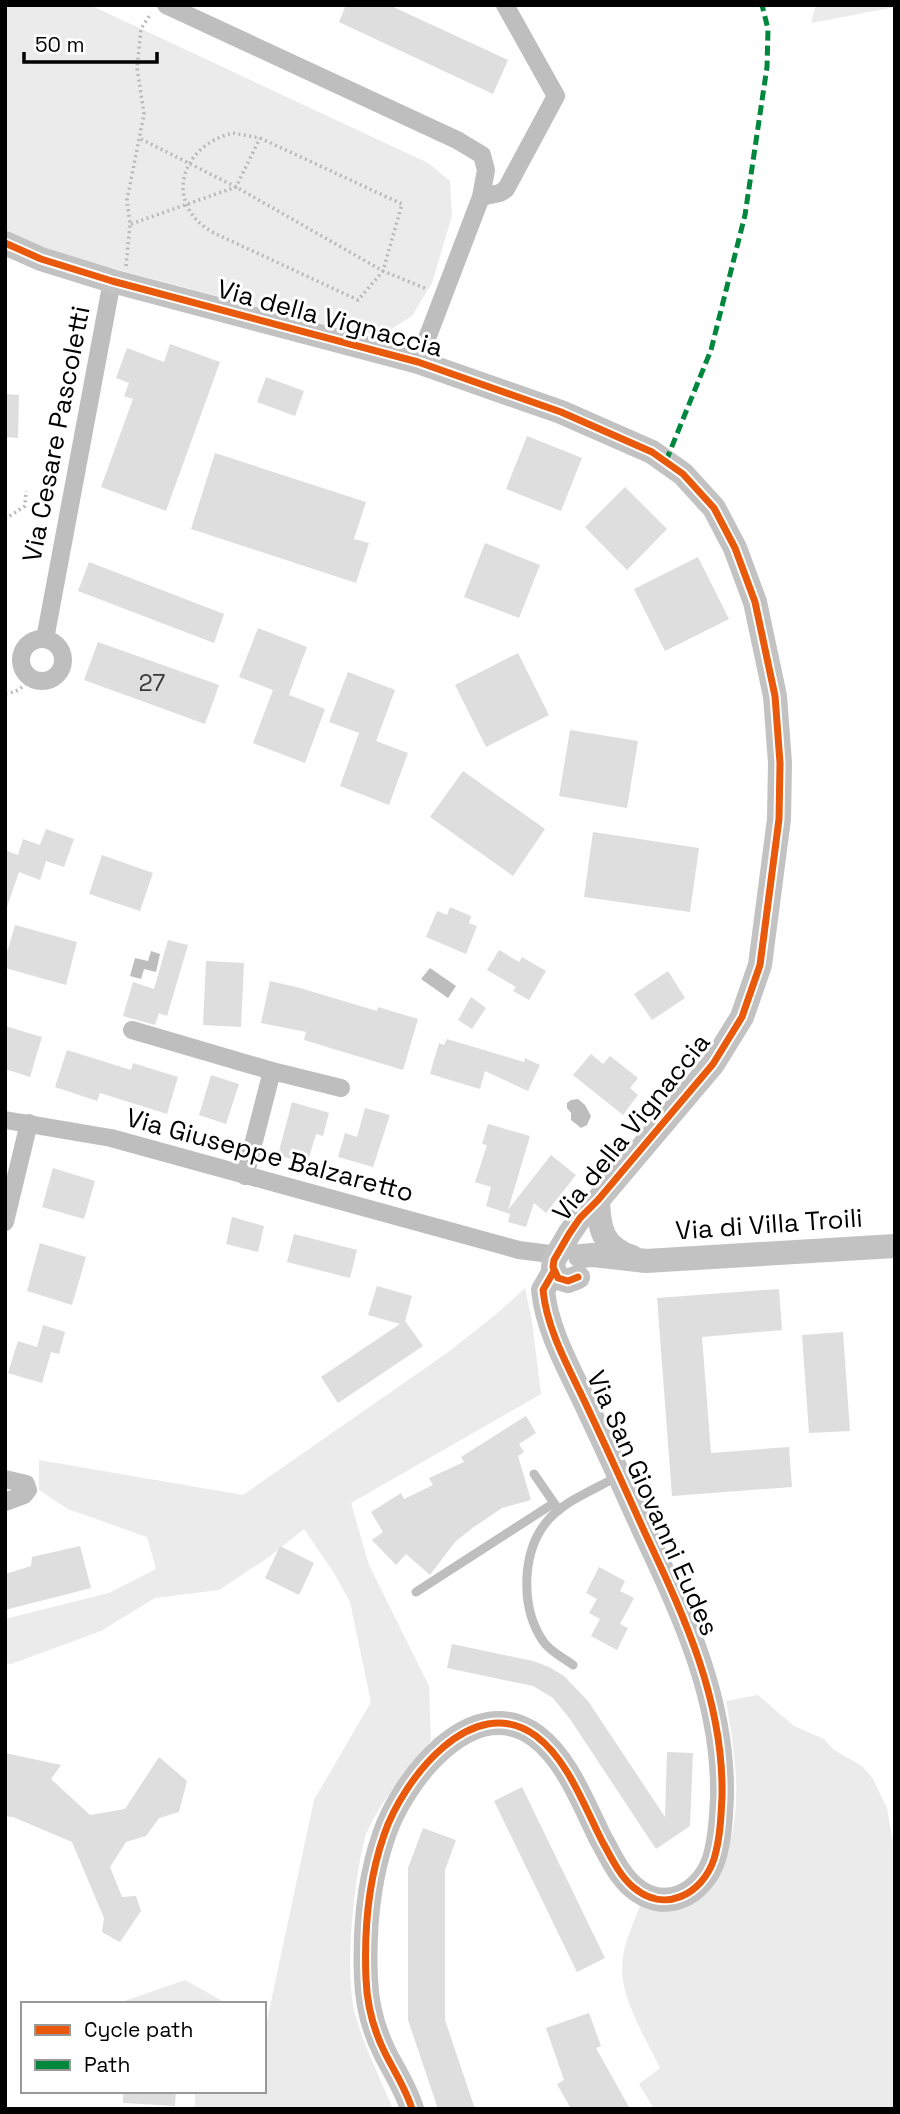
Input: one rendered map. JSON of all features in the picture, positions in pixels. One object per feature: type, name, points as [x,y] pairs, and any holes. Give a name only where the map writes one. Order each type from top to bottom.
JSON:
[{"type":"street","points":[[166,5],[478,152],[486,165],[481,197],[418,362]]},
{"type":"street","points":[[481,197],[506,189],[556,96],[505,5]]},
{"type":"street","name":"Via della Vignaccia","points":[[5,243],[41,259],[112,281],[418,362],[582,420],[652,452],[683,474],[714,508],[748,582],[762,630],[775,696],[780,790],[777,845],[757,976],[742,1017],[721,1052],[697,1085],[598,1200],[568,1264]]},
{"type":"street","name":"Via Cesare Pascoletti","points":[[45,639],[112,281]]},
{"type":"street","points":[[45,639],[56,645],[60,650],[62,664],[55,675],[50,679],[36,680],[30,677],[22,666],[22,652],[31,641],[45,639]]},
{"type":"street","points":[[132,1030],[341,1088]]},
{"type":"street","points":[[245,1175],[272,1070]]},
{"type":"street","name":"Via Giuseppe Balzaretto","points":[[5,1120],[111,1138],[568,1264]]},
{"type":"street","points":[[5,1223],[29,1123]]},
{"type":"street","points":[[598,1200],[600,1224],[611,1245],[620,1252],[646,1261]]},
{"type":"street","name":"Via di Villa Troili","points":[[568,1264],[895,1246]]},
{"type":"street","name":"Via San Giovanni Eudes","points":[[412,2109],[376,2034],[370,2014],[366,1976],[367,1920],[373,1875],[388,1823],[409,1788],[447,1743],[467,1730],[495,1723],[519,1727],[538,1738],[565,1770],[620,1871],[631,1885],[656,1900],[686,1896],[704,1878],[713,1861],[719,1833],[722,1785],[720,1742],[712,1701],[683,1616],[554,1332],[568,1264]]},
{"type":"street","points":[[5,1479],[26,1484],[28,1490],[24,1495],[5,1502]]},
{"type":"lane","points":[[534,1474],[556,1506]]},
{"type":"lane","points":[[416,1592],[556,1506],[619,1475]]},
{"type":"lane","points":[[556,1506],[536,1539],[528,1565],[527,1592],[534,1620],[544,1643],[573,1665]]},
{"type":"path","points":[[112,281],[125,274],[130,224],[127,200],[144,114],[137,68],[141,29],[156,5]]},
{"type":"path","points":[[241,133],[260,138],[402,204],[383,271],[358,300],[205,228],[187,204],[184,179],[189,162],[200,149],[220,137],[241,133]]},
{"type":"path","points":[[130,224],[236,187],[260,138]]},
{"type":"path","points":[[141,139],[236,187],[383,271],[442,295]]},
{"type":"path","points":[[5,519],[25,506],[26,491]]},
{"type":"path","points":[[5,693],[23,687],[30,677]]},
{"type":"shaded area","points":[[5,5],[90,5],[428,163],[450,181],[452,216],[432,283],[412,316],[381,336],[330,326],[70,257],[5,232]]},
{"type":"shaded area","points":[[816,5],[895,5],[895,7],[811,23]]},
{"type":"shaded area","points":[[151,951],[160,954],[156,972],[144,969],[141,979],[130,976],[135,958],[148,961]]},
{"type":"shaded area","points":[[430,968],[456,986],[448,998],[421,979]]},
{"type":"shaded area","points":[[578,1099],[591,1116],[587,1125],[581,1128],[571,1120],[571,1113],[567,1108],[567,1103]]},
{"type":"shaded area","points":[[525,1288],[541,1394],[351,1503],[369,1565],[429,1686],[431,1741],[394,1787],[369,1827],[361,1855],[354,1901],[350,1975],[355,2014],[393,2109],[195,2109],[195,2093],[266,2093],[266,2025],[314,1800],[371,1702],[350,1602],[304,1529],[269,1557],[219,1590],[155,1598],[101,1631],[11,1664],[5,1663],[5,1619],[109,1593],[156,1569],[147,1537],[68,1509],[39,1490],[39,1460],[243,1495],[447,1353]]},
{"type":"shaded area","points":[[758,1695],[794,1726],[824,1739],[834,1750],[862,1766],[873,1779],[887,1808],[895,1854],[895,2109],[654,2109],[639,2084],[660,2068],[636,2020],[623,1982],[622,1970],[628,1937],[640,1906],[725,1861],[736,1808],[736,1777],[726,1701]]},
{"type":"shaded area","points":[[185,1980],[224,2002],[122,2002]]},
{"type":"building","points":[[346,5],[389,5],[508,60],[493,94],[339,22]]},
{"type":"building","points":[[170,344],[220,362],[166,511],[101,487],[133,399],[124,396],[129,383],[116,378],[127,348],[164,362]]},
{"type":"building","points":[[266,377],[304,391],[295,416],[257,402]]},
{"type":"building","points":[[5,394],[19,395],[18,438],[5,437]]},
{"type":"building","points":[[527,436],[582,458],[561,511],[506,489]]},
{"type":"building","points":[[215,453],[366,502],[354,539],[369,543],[356,583],[191,529]]},
{"type":"building","points":[[625,487],[667,529],[627,570],[585,527]]},
{"type":"building","points":[[485,543],[540,565],[519,618],[464,597]]},
{"type":"building","points":[[698,557],[729,619],[665,651],[634,589]]},
{"type":"building","points":[[89,562],[224,614],[214,643],[78,591]]},
{"type":"building","points":[[258,628],[307,647],[289,695],[325,709],[305,763],[253,743],[273,690],[239,677]]},
{"type":"building","points":[[98,642],[219,685],[205,724],[84,680]]},
{"type":"building","points":[[518,653],[549,715],[486,747],[455,685]]},
{"type":"building","points":[[348,672],[395,690],[376,741],[408,753],[389,805],[340,786],[359,733],[329,722]]},
{"type":"building","points":[[570,730],[638,741],[627,808],[559,796]]},
{"type":"building","points":[[463,771],[545,829],[513,876],[430,817]]},
{"type":"building","points":[[46,829],[74,839],[64,867],[46,861],[40,880],[19,872],[7,907],[5,906],[5,850],[18,855],[23,839],[40,845]]},
{"type":"building","points":[[593,832],[699,848],[690,912],[584,897]]},
{"type":"building","points":[[102,855],[153,873],[140,911],[89,894]]},
{"type":"building","points":[[450,907],[471,916],[469,923],[477,926],[466,954],[426,937],[437,911],[447,915]]},
{"type":"building","points":[[15,925],[77,942],[66,985],[5,968]]},
{"type":"building","points":[[168,940],[188,945],[167,1016],[159,1013],[155,1025],[123,1016],[133,982],[154,989]]},
{"type":"building","points":[[499,950],[519,962],[522,957],[546,971],[529,1000],[513,991],[516,987],[487,970]]},
{"type":"building","points":[[206,961],[244,963],[241,1027],[203,1025]]},
{"type":"building","points":[[668,971],[685,998],[652,1020],[634,994]]},
{"type":"building","points":[[270,981],[377,1011],[378,1007],[418,1019],[403,1070],[304,1040],[306,1032],[261,1023]]},
{"type":"building","points":[[471,997],[486,1008],[472,1029],[458,1020]]},
{"type":"building","points":[[5,1026],[42,1037],[30,1077],[5,1069]]},
{"type":"building","points":[[447,1039],[524,1062],[525,1058],[540,1065],[528,1091],[485,1071],[480,1089],[430,1074],[439,1043],[444,1045]]},
{"type":"building","points":[[67,1050],[131,1070],[133,1063],[178,1077],[167,1114],[100,1093],[97,1101],[55,1087]]},
{"type":"building","points":[[591,1054],[603,1064],[610,1056],[638,1078],[630,1088],[638,1095],[623,1115],[573,1075]]},
{"type":"building","points":[[211,1075],[239,1084],[226,1124],[199,1115]]},
{"type":"building","points":[[292,1102],[329,1113],[323,1136],[316,1134],[307,1164],[278,1155]]},
{"type":"building","points":[[365,1108],[390,1115],[373,1167],[338,1157],[345,1133],[357,1137]]},
{"type":"building","points":[[488,1124],[530,1136],[508,1210],[551,1155],[576,1175],[546,1213],[534,1203],[526,1227],[508,1222],[510,1214],[486,1206],[491,1187],[475,1182],[487,1145],[482,1144]]},
{"type":"building","points":[[53,1168],[95,1181],[84,1219],[42,1207]]},
{"type":"building","points":[[232,1217],[264,1226],[258,1252],[226,1244]]},
{"type":"building","points":[[294,1234],[357,1250],[350,1278],[287,1262]]},
{"type":"building","points":[[40,1243],[86,1257],[72,1305],[27,1291]]},
{"type":"building","points":[[377,1286],[412,1296],[405,1321],[423,1346],[338,1403],[321,1377],[400,1324],[368,1315]]},
{"type":"building","points":[[779,1289],[782,1330],[702,1337],[711,1453],[789,1447],[792,1487],[672,1496],[657,1298]]},
{"type":"building","points":[[43,1325],[65,1332],[59,1354],[51,1352],[42,1383],[8,1373],[18,1341],[37,1347]]},
{"type":"building","points":[[843,1332],[850,1431],[809,1433],[802,1335]]},
{"type":"building","points":[[526,1416],[536,1433],[519,1444],[524,1452],[518,1456],[531,1500],[502,1508],[471,1529],[455,1542],[430,1575],[406,1554],[396,1565],[372,1540],[383,1532],[371,1512],[401,1493],[404,1499],[433,1485],[429,1478],[464,1462],[461,1457]]},
{"type":"building","points":[[80,1546],[91,1588],[5,1610],[5,1574],[31,1566],[32,1557]]},
{"type":"building","points":[[280,1546],[314,1563],[299,1595],[265,1578]]},
{"type":"building","points":[[599,1567],[625,1581],[620,1591],[634,1598],[620,1624],[628,1628],[617,1650],[591,1636],[600,1619],[589,1613],[597,1599],[586,1593]]},
{"type":"building","points":[[452,1644],[533,1661],[564,1676],[588,1701],[665,1817],[667,1752],[693,1753],[690,1826],[656,1849],[570,1719],[553,1698],[533,1686],[447,1668]]},
{"type":"building","points":[[5,1753],[61,1765],[51,1779],[90,1815],[125,1809],[159,1757],[187,1781],[179,1812],[159,1818],[146,1836],[126,1842],[110,1867],[122,1897],[136,1896],[141,1911],[120,1942],[102,1932],[104,1918],[72,1842],[5,1816]]},
{"type":"building","points":[[522,1787],[605,1958],[577,1972],[494,1801]]},
{"type":"building","points":[[423,1828],[456,1840],[445,1870],[445,2020],[475,2109],[438,2109],[408,2020],[408,1868]]},
{"type":"building","points":[[589,2013],[601,2046],[596,2048],[630,2109],[571,2109],[557,2084],[564,2080],[546,2028]]},
{"type":"building","points":[[123,2093],[176,2093],[175,2106],[123,2103]]},
{"type":"marked path","points":[[666,461],[711,350],[745,215],[767,67],[768,29],[762,5]]},
{"type":"cycle path","points":[[5,243],[41,259],[112,281],[418,362],[561,412],[652,452],[683,474],[714,508],[735,548],[755,602],[775,696],[780,763],[779,819],[760,965],[742,1017],[713,1064],[569,1234],[554,1260],[553,1267],[558,1278],[568,1281],[578,1277]]},
{"type":"cycle path","points":[[412,2109],[371,2017],[366,1979],[367,1924],[374,1870],[393,1813],[406,1790],[443,1748],[465,1732],[488,1724],[512,1725],[536,1736],[566,1771],[619,1871],[633,1887],[645,1895],[669,1899],[681,1897],[691,1891],[708,1872],[718,1844],[722,1797],[721,1762],[709,1694],[674,1597],[555,1338],[543,1290],[554,1271]]}]
